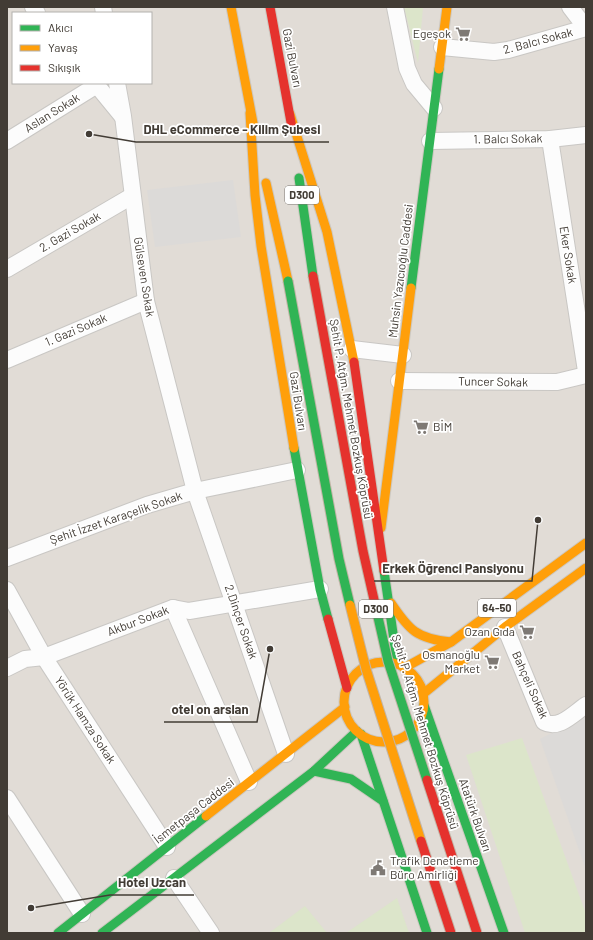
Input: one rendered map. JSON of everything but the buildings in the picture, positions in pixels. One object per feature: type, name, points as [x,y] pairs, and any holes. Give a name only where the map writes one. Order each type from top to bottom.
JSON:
[{"type":"main road","name":"Gazi Bulvarı","points":[[231,7],[250,113],[288,280],[340,559],[366,669],[451,933]]},
{"type":"main road","name":"Gazi Bulvarı","points":[[270,7],[290,114],[313,276]]},
{"type":"main road","name":"Muhsin Yazıcıoğlu Caddesi","points":[[380,538],[447,7]]},
{"type":"main road","name":"Gazi Bulvarı","points":[[250,113],[255,195],[261,246],[297,470],[320,588],[347,688]]},
{"type":"main road","name":"Gazi Bulvarı","points":[[290,114],[327,232],[352,349],[388,598],[401,666]]},
{"type":"main road","name":"Şehit P. Atğm. Mehmet Bozkuş Köprüsü","points":[[313,276],[363,551],[388,660],[477,933]]},
{"type":"main road","name":"64-50","points":[[401,666],[451,642],[586,543]]},
{"type":"main road","name":"64-50","points":[[423,694],[505,627],[586,568]]},
{"type":"main road","points":[[326,613],[343,627],[367,626],[382,617],[388,598]]},
{"type":"main road","points":[[388,598],[406,625],[416,635],[425,640],[451,642]]},
{"type":"main road","points":[[359,733],[377,741],[394,741],[401,738],[417,724],[424,705],[423,694],[416,679],[401,666],[382,662],[368,666],[355,675],[347,688],[345,707],[349,720],[359,733],[427,933]]},
{"type":"main road","name":"Atatürk Bulvarı","points":[[424,705],[504,933]]},
{"type":"main road","name":"İsmetpaşa Caddesi","points":[[58,933],[345,707]]},
{"type":"main road","points":[[102,933],[314,771],[359,733]]},
{"type":"main road","points":[[314,771],[351,778],[383,801]]},
{"type":"street","points":[[395,7],[407,68],[414,84],[434,108]]},
{"type":"street","points":[[570,7],[586,28]]},
{"type":"street","name":"2. Balcı Sokak","points":[[442,48],[494,52],[508,50],[586,28]]},
{"type":"street","points":[[96,84],[123,116]]},
{"type":"street","name":"Aslan Sokak","points":[[7,141],[96,84]]},
{"type":"street","name":"Gülseven Sokak","points":[[117,84],[123,116],[146,301],[195,491]]},
{"type":"street","name":"1. Balcı Sokak","points":[[430,141],[550,138],[586,135]]},
{"type":"street","name":"Eker Sokak","points":[[550,138],[586,371]]},
{"type":"street","name":"2. Gazi Sokak","points":[[7,269],[132,196]]},
{"type":"street","name":"1. Gazi Sokak","points":[[7,360],[146,301]]},
{"type":"street","points":[[352,349],[402,355]]},
{"type":"street","name":"Tuncer Sokak","points":[[399,380],[557,382],[586,375]]},
{"type":"street","name":"Şehit İzzet Karaçelik Sokak","points":[[7,558],[147,505],[195,491],[297,470]]},
{"type":"street","name":"2.Dinçer Sokak","points":[[195,491],[286,754]]},
{"type":"street","name":"Akbur Sokak","points":[[7,668],[25,659],[44,657],[173,608],[189,611],[320,588]]},
{"type":"street","name":"Yörük Hamza Sokak","points":[[7,590],[44,657],[167,847]]},
{"type":"street","points":[[173,608],[249,782]]},
{"type":"street","name":"Bahçeli Sokak","points":[[505,627],[544,722],[550,725],[557,725],[586,705]]},
{"type":"street","points":[[7,798],[82,914]]},
{"type":"street","points":[[174,878],[211,933]]},
{"type":"shaded area","points":[[7,7],[586,7],[586,933],[7,933]]},
{"type":"shaded area","points":[[233,180],[241,237],[155,247],[147,190]]},
{"type":"shaded area","points":[[586,716],[586,870],[540,739]]},
{"type":"green space","points":[[404,7],[423,7],[418,63]]},
{"type":"green space","points":[[522,738],[586,914],[586,933],[525,933],[466,755]]},
{"type":"green space","points":[[397,898],[409,933],[346,933]]},
{"type":"green space","points":[[305,906],[327,933],[269,933]]},
{"type":"traffic: fast","points":[[411,288],[439,69]]},
{"type":"traffic: fast","points":[[299,178],[313,276]]},
{"type":"traffic: fast","points":[[288,281],[339,559],[350,605]]},
{"type":"traffic: fast","points":[[294,448],[320,589],[328,619]]},
{"type":"traffic: fast","points":[[384,571],[397,661]]},
{"type":"traffic: fast","points":[[375,604],[388,661],[427,780]]},
{"type":"traffic: fast","points":[[424,705],[504,933]]},
{"type":"traffic: fast","points":[[102,933],[314,771],[357,731]]},
{"type":"traffic: fast","points":[[361,734],[427,933]]},
{"type":"traffic: fast","points":[[314,771],[351,779],[383,801]]},
{"type":"traffic: fast","points":[[58,933],[206,816]]},
{"type":"traffic: slow","points":[[231,7],[254,128]]},
{"type":"traffic: slow","points":[[439,69],[447,7]]},
{"type":"traffic: slow","points":[[250,113],[255,195],[261,246],[294,448]]},
{"type":"traffic: slow","points":[[290,114],[327,232],[354,362]]},
{"type":"traffic: slow","points":[[266,183],[288,281]]},
{"type":"traffic: slow","points":[[381,528],[411,288]]},
{"type":"traffic: slow","points":[[404,668],[451,642],[586,543]]},
{"type":"traffic: slow","points":[[423,694],[505,627],[586,568]]},
{"type":"traffic: slow","points":[[391,603],[403,620],[415,632],[439,641],[451,642]]},
{"type":"traffic: slow","points":[[350,605],[366,669],[421,841]]},
{"type":"traffic: slow","points":[[384,662],[399,665],[412,674],[421,687],[424,702],[421,717],[412,730],[399,739],[384,742],[369,739],[356,730],[347,717],[344,702],[347,687],[356,674],[369,665],[384,662]]},
{"type":"traffic: slow","points":[[206,816],[345,707]]},
{"type":"traffic: jam","points":[[270,7],[292,128]]},
{"type":"traffic: jam","points":[[313,276],[363,551],[375,604]]},
{"type":"traffic: jam","points":[[354,362],[384,571]]},
{"type":"traffic: jam","points":[[328,619],[347,688]]},
{"type":"traffic: jam","points":[[427,780],[477,933]]},
{"type":"traffic: jam","points":[[421,841],[451,933]]},
{"type":"place","name":"Egeşok","points":[[463,34]]},
{"type":"place","name":"DHL eCommerce - Kilim Şubesi","points":[[89,134]]},
{"type":"place","name":"BİM","points":[[421,427]]},
{"type":"place","name":"Erkek Öğrenci Pansiyonu","points":[[538,520]]},
{"type":"place","name":"Ozan Gıda","points":[[527,632]]},
{"type":"place","name":"otel on arslan","points":[[270,649]]},
{"type":"place","name":"Osmanoğlu Market","points":[[492,662]]},
{"type":"place","name":"Trafik Denetleme Büro Amirliği","points":[[378,868]]},
{"type":"place","name":"Hotel Uzcan","points":[[31,908]]}]
